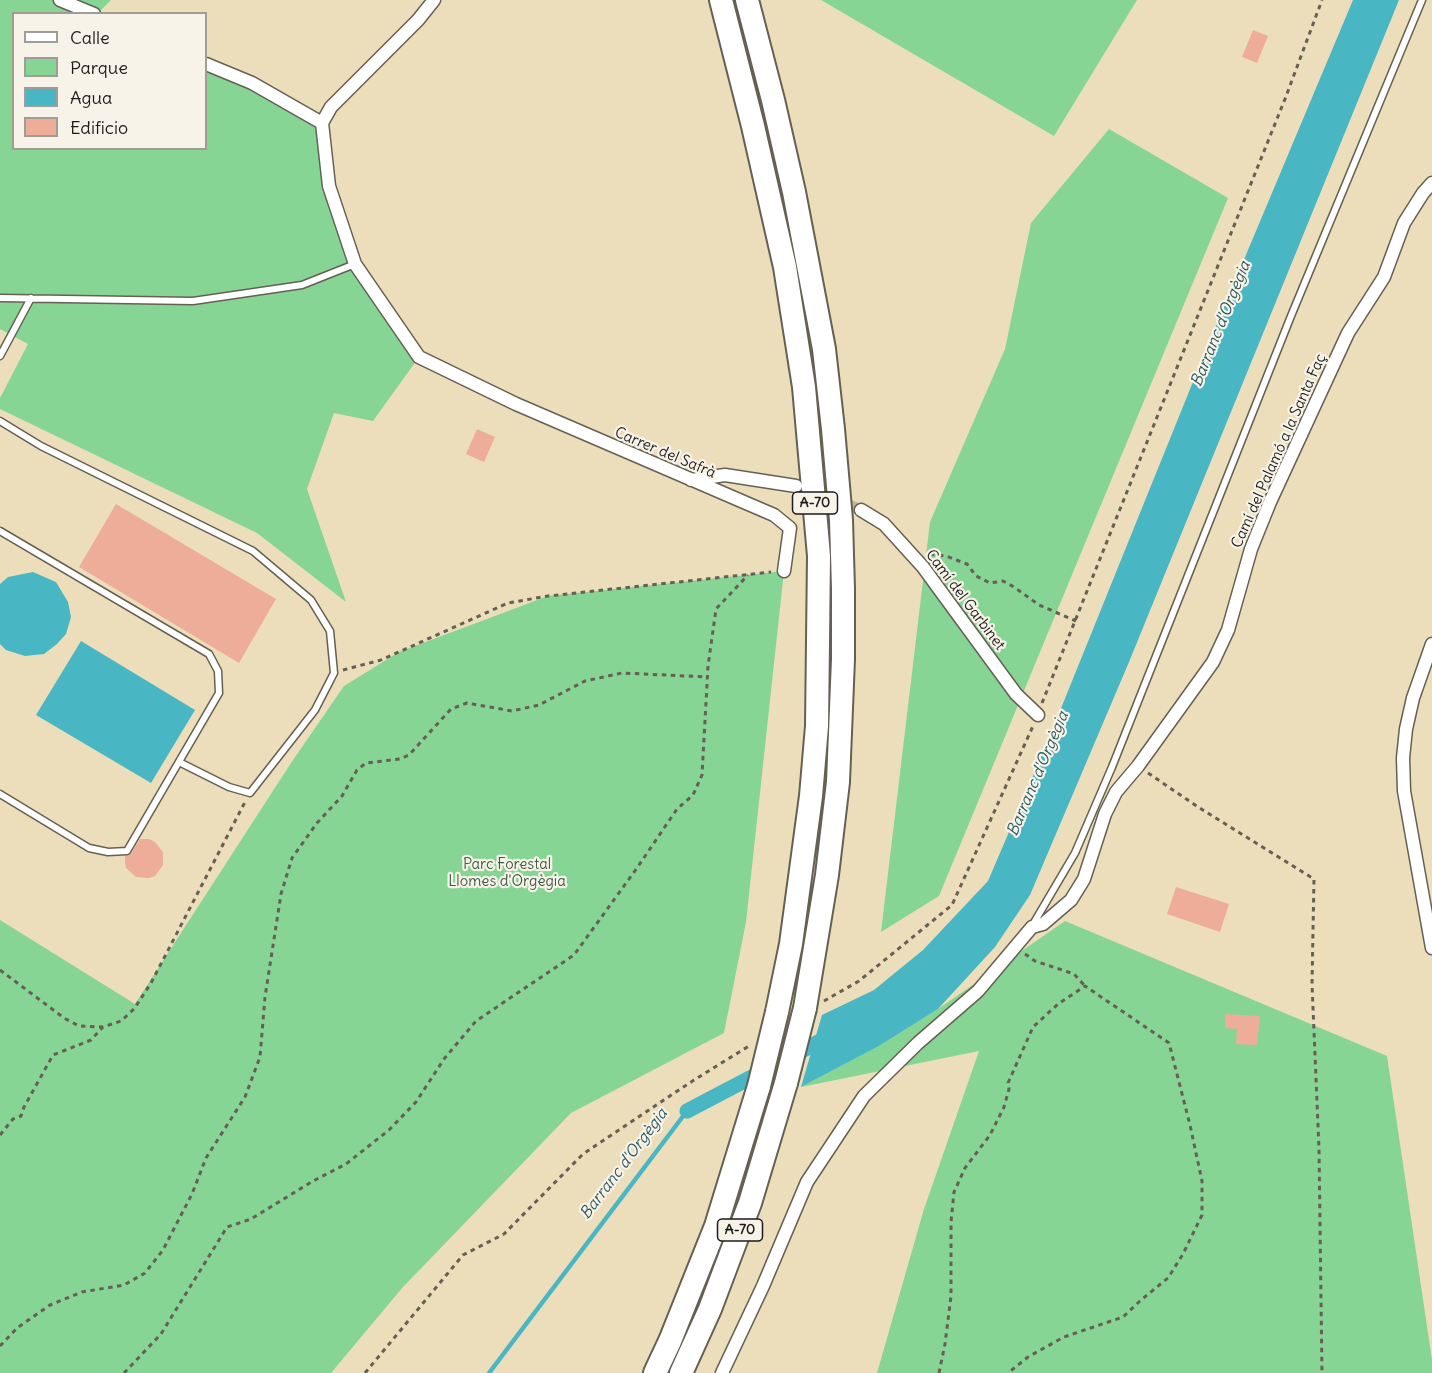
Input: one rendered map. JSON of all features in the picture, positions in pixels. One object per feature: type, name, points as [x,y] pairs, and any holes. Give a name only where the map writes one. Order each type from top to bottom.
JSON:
[{"type":"highway","name":"A-70","points":[[655,1373],[716,1226],[759,1086],[777,1012],[791,944],[811,796],[819,679],[819,556],[804,387],[790,299],[753,126],[721,0]]},
{"type":"highway","name":"A-70","points":[[681,1373],[710,1309],[750,1203],[812,1006],[838,782],[843,659],[841,520],[824,349],[794,192],[747,0]]},
{"type":"street","points":[[60,0],[89,12]]},
{"type":"street","points":[[207,64],[252,83],[322,123],[331,107],[418,20],[434,0]]},
{"type":"street","name":"Carrer del Safrà","points":[[322,123],[329,186],[355,264],[419,357],[516,404],[774,515],[790,528],[784,570]]},
{"type":"street","name":"Camí del Palamó a la Santa Faç","points":[[722,1373],[763,1286],[807,1182],[864,1096],[918,1043],[978,991],[1032,927],[1043,924],[1071,900],[1084,879],[1105,814],[1116,792],[1138,766],[1213,662],[1228,630],[1251,549],[1280,481],[1348,333],[1384,277],[1404,223],[1432,183]]},
{"type":"street","points":[[689,480],[725,475],[796,486]]},
{"type":"street","name":"Camí del Garbinet","points":[[861,510],[884,524],[923,567],[1016,694],[1038,715]]},
{"type":"street","points":[[1432,645],[1427,674],[1406,729],[1403,758],[1404,791],[1432,948]]},
{"type":"lane","points":[[1032,927],[1076,853],[1291,316],[1422,0]]},
{"type":"lane","points":[[0,298],[193,301],[302,285],[355,264]]},
{"type":"lane","points":[[0,356],[31,298]]},
{"type":"lane","points":[[0,421],[41,446],[253,551],[311,600],[330,631],[334,672],[315,710],[250,793],[229,787],[179,762]]},
{"type":"lane","points":[[0,531],[209,654],[218,670],[219,693],[127,850],[108,852],[89,848],[0,794]]},
{"type":"path","points":[[812,1006],[859,981],[952,905],[1038,715],[1285,99],[1322,0]]},
{"type":"path","points":[[905,547],[967,564],[976,576],[990,583],[1003,581],[1039,605],[1076,621]]},
{"type":"path","points":[[334,672],[381,660],[508,603],[548,596],[784,570]]},
{"type":"path","points":[[124,1373],[161,1334],[227,1227],[250,1219],[346,1164],[389,1130],[416,1102],[444,1059],[476,1021],[574,955],[638,868],[677,809],[693,795],[702,775],[708,677],[716,609],[748,574]]},
{"type":"path","points":[[0,1346],[17,1328],[50,1305],[82,1292],[124,1284],[145,1273],[163,1250],[192,1194],[206,1158],[245,1097],[260,1057],[265,997],[281,894],[292,858],[316,823],[342,796],[357,770],[366,763],[400,759],[409,755],[451,710],[467,703],[512,711],[539,705],[585,681],[622,673],[708,677]]},
{"type":"path","points":[[1138,766],[1206,812],[1314,879],[1312,984],[1319,1149],[1322,1373]]},
{"type":"path","points":[[0,970],[64,1018],[79,1026],[103,1027],[121,1021],[134,1010],[151,983],[250,793]]},
{"type":"path","points":[[1008,1373],[1028,1357],[1064,1337],[1123,1317],[1168,1278],[1183,1254],[1202,1215],[1202,1181],[1169,1043],[1085,986],[1074,974],[1035,962],[1015,946]]},
{"type":"path","points":[[939,1373],[951,1296],[951,1222],[954,1192],[965,1168],[990,1135],[1004,1107],[1010,1089],[1008,1083],[1033,1027],[1058,1004],[1085,986]]},
{"type":"path","points":[[0,1135],[13,1119],[21,1116],[53,1055],[91,1040],[103,1027]]},
{"type":"path","points":[[365,1373],[463,1255],[504,1234],[583,1154],[694,1080],[752,1045]]},
{"type":"green space","points":[[0,0],[111,0],[99,12],[12,12],[12,150],[207,150],[207,65],[322,123],[329,186],[355,264],[419,357],[373,421],[334,413],[307,489],[346,602],[257,533],[0,409],[0,398],[28,344],[0,329]]},
{"type":"green space","points":[[821,0],[1137,0],[1054,136]]},
{"type":"green space","points":[[1109,129],[1228,198],[939,896],[881,932],[930,522],[1005,349],[1031,223]]},
{"type":"green space","name":"Parc Forestal Llomes d'Orgègia","points":[[784,571],[746,922],[724,1033],[571,1113],[403,1287],[331,1373],[0,1373],[0,920],[135,1004],[291,763],[344,686],[399,652],[548,596]]},
{"type":"green space","points":[[1065,921],[1387,1056],[1432,1360],[1432,1373],[877,1373],[924,1209],[979,1051],[801,1087],[879,1046],[938,1009]]},
{"type":"water","points":[[1353,0],[1399,0],[1129,662],[1030,895],[995,947],[938,1009],[879,1046],[801,1087],[822,1015],[874,990],[923,950],[988,881],[1047,743],[1201,362]]},
{"type":"water","points":[[33,572],[56,582],[68,602],[71,617],[66,634],[57,644],[44,654],[25,656],[6,650],[0,644],[0,584],[8,577]]},
{"type":"water","points":[[81,641],[195,710],[151,783],[36,715]]},
{"type":"building","points":[[1253,30],[1268,36],[1257,63],[1242,57]]},
{"type":"building","points":[[477,429],[495,437],[484,462],[466,454]]},
{"type":"building","points":[[116,504],[276,599],[239,663],[79,567]]},
{"type":"building","points":[[140,839],[155,842],[163,852],[163,865],[155,876],[149,878],[136,877],[126,868],[125,856],[131,854]]},
{"type":"building","points":[[1176,887],[1229,904],[1220,932],[1167,914]]},
{"type":"building","points":[[1225,1014],[1260,1016],[1257,1045],[1236,1044],[1237,1029],[1225,1028]]},
{"type":"waterway","name":"Barranc d'Orgègia","points":[[687,1111],[830,1036]]},
{"type":"waterway","name":"Barranc d'Orgègia","points":[[489,1373],[687,1111]]},
{"type":"tunnel","points":[[811,492],[861,510]]}]
